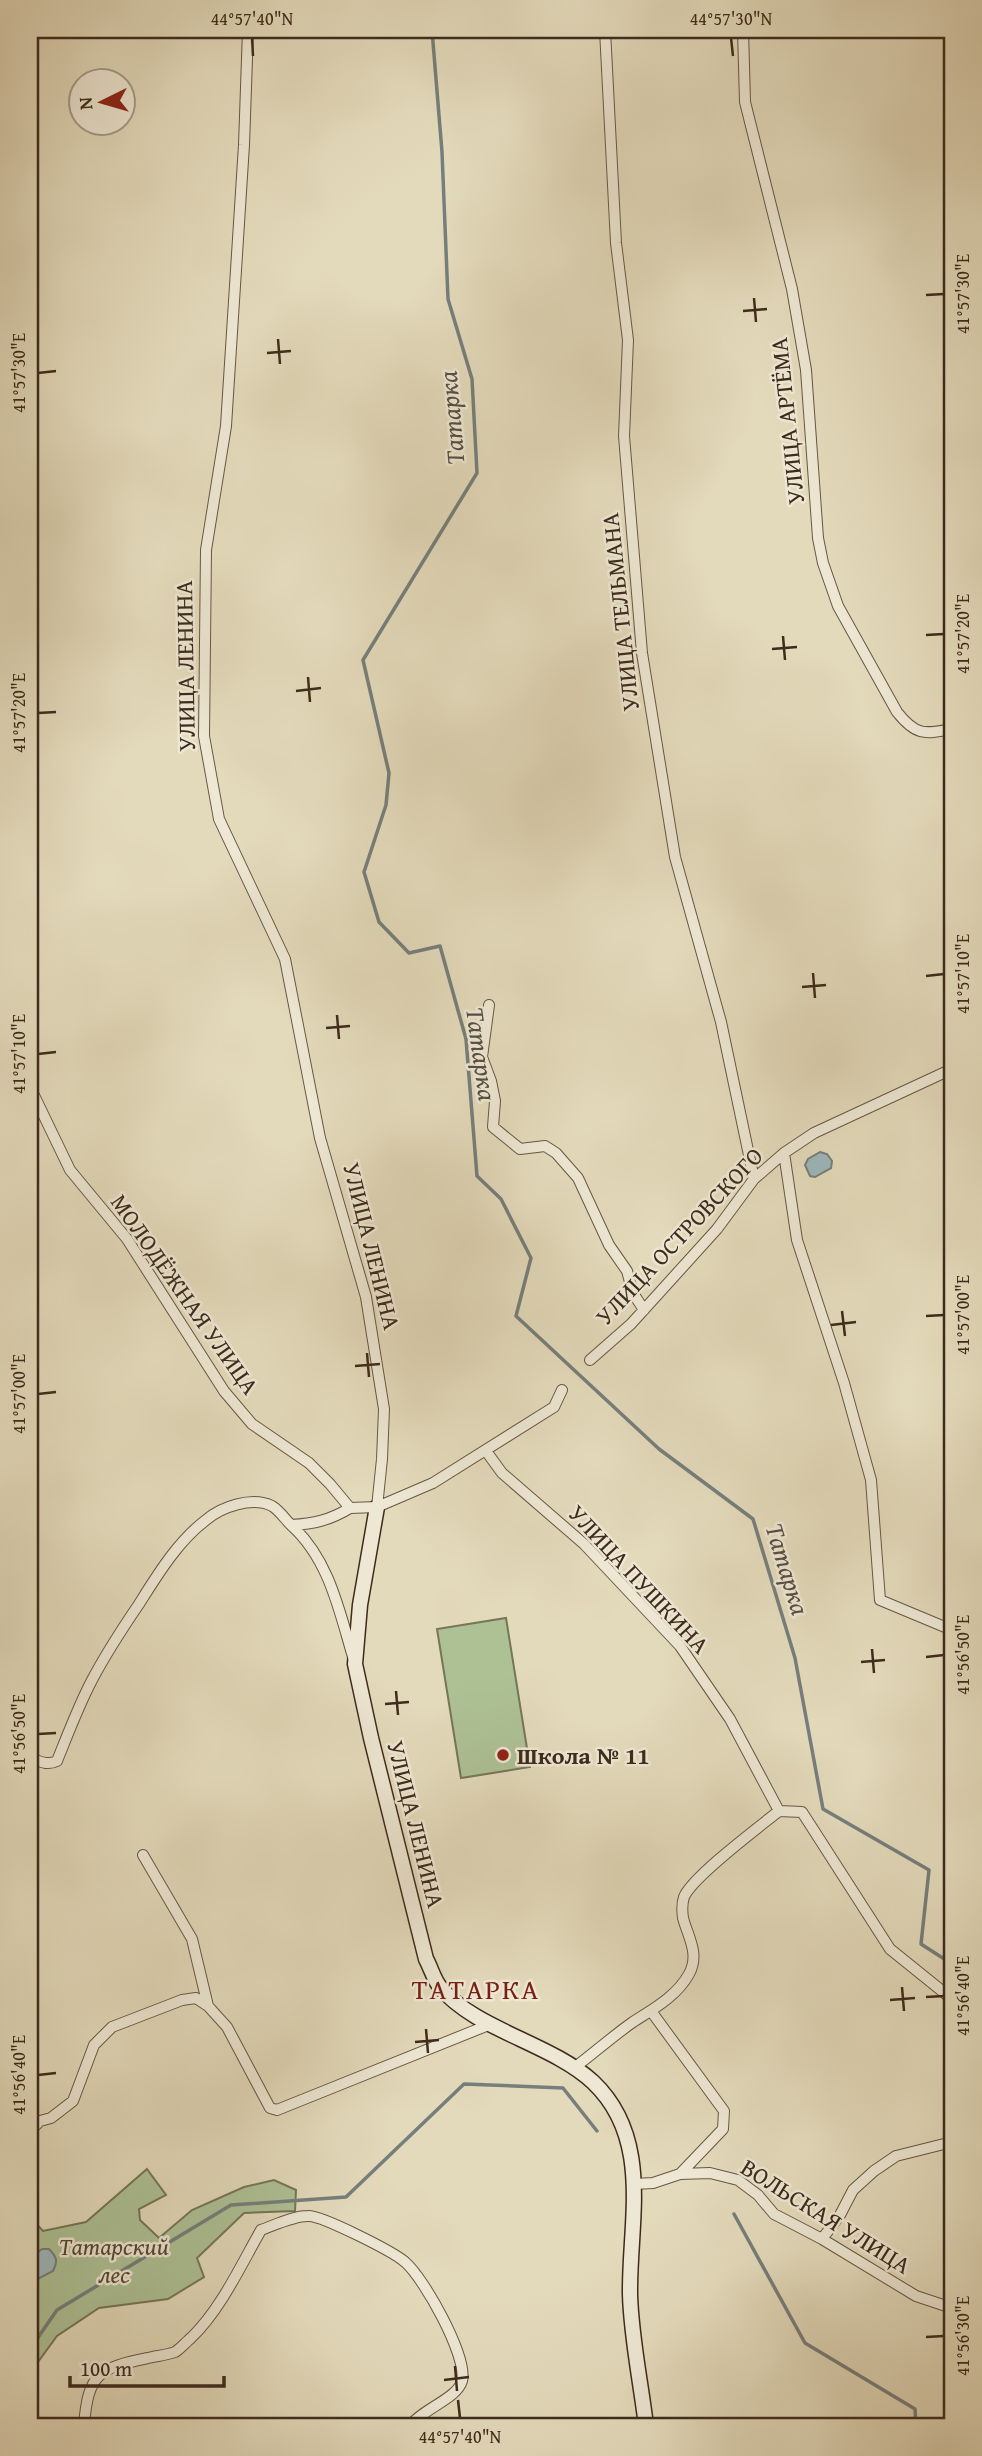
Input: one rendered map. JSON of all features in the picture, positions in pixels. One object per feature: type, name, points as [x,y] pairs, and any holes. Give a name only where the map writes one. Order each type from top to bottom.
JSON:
[{"type":"street","name":"УЛИЦА ЛЕНИНА","points":[[248,30],[244,145],[226,426],[206,550],[204,736],[219,819],[285,959],[320,1138],[366,1297],[384,1409],[377,1507],[360,1605],[355,1664],[426,1959],[439,1986],[457,2003],[491,2024],[574,2068],[594,2084],[615,2112],[626,2134],[632,2154],[634,2184],[630,2296],[646,2426]]},
{"type":"street","name":"УЛИЦА ТЕЛЬМАНА","points":[[605,30],[616,243],[628,340],[624,436],[642,653],[675,857],[724,1034],[754,1179]]},
{"type":"street","name":"УЛИЦА АРТЁМА","points":[[743,30],[746,102],[792,289],[806,370],[818,538],[823,563],[838,606],[906,724],[918,732],[952,729]]},
{"type":"street","points":[[489,1005],[482,1057],[495,1101],[493,1127],[520,1149],[545,1146],[556,1153],[578,1178],[609,1245],[627,1271],[632,1293],[644,1310]]},
{"type":"street","name":"УЛИЦА ОСТРОВСКОГО","points":[[590,1360],[631,1324],[717,1229],[754,1179],[784,1153],[814,1133],[952,1069]]},
{"type":"street","name":"МОЛОДЁЖНАЯ УЛИЦА","points":[[30,1087],[70,1170],[127,1239],[224,1391],[252,1424],[309,1462],[349,1508]]},
{"type":"street","points":[[784,1153],[797,1240],[845,1383],[871,1480],[880,1600],[952,1630]]},
{"type":"street","points":[[291,1525],[320,1522],[349,1508],[377,1507],[433,1483],[554,1407],[562,1391]]},
{"type":"street","name":"УЛИЦА ПУШКИНА","points":[[486,1451],[502,1473],[584,1544],[680,1646],[730,1719],[779,1811]]},
{"type":"street","points":[[30,1758],[51,1764],[57,1761],[91,1682],[164,1566],[207,1518],[225,1509],[243,1504],[260,1503],[271,1506],[304,1537],[321,1564],[333,1591],[355,1664]]},
{"type":"street","points":[[574,2068],[683,1984],[694,1960],[693,1944],[683,1916],[684,1896],[709,1869],[779,1811],[802,1812],[890,1949],[952,1999]]},
{"type":"street","points":[[142,1855],[192,1938],[208,2006]]},
{"type":"street","points":[[30,2131],[40,2121],[51,2118],[73,2101],[94,2045],[112,2027],[182,2000],[196,1998],[208,2006],[227,2027],[270,2108],[277,2110],[491,2024]]},
{"type":"street","points":[[651,2011],[724,2110],[723,2129],[680,2174]]},
{"type":"street","points":[[822,2239],[840,2215],[853,2190],[874,2171],[896,2156],[952,2142]]},
{"type":"street","name":"ВОЛЬСКАЯ УЛИЦА","points":[[634,2184],[653,2183],[680,2174],[710,2173],[738,2180],[758,2195],[774,2214],[822,2239],[916,2296],[952,2308]]},
{"type":"street","points":[[84,2426],[86,2407],[96,2378],[105,2370],[125,2363],[174,2352],[193,2336],[222,2298],[261,2230],[309,2215],[363,2237],[404,2261],[422,2281],[440,2313],[460,2363],[462,2381],[459,2389],[431,2407],[410,2426]]},
{"type":"green space","points":[[506,1618],[530,1767],[461,1778],[437,1629]]},
{"type":"green space","name":"Татарский лес","points":[[147,2169],[166,2195],[139,2209],[140,2220],[159,2238],[192,2210],[244,2187],[274,2180],[296,2190],[295,2211],[244,2213],[197,2258],[204,2277],[168,2299],[99,2308],[57,2336],[30,2373],[30,2217],[43,2231],[86,2222]]},
{"type":"water","points":[[820,1152],[827,1154],[832,1161],[831,1168],[815,1177],[810,1176],[805,1165],[808,1159]]},
{"type":"water","points":[[42,2249],[52,2252],[56,2264],[53,2271],[36,2280],[30,2278],[31,2265],[35,2255]]},
{"type":"waterway","name":"Татарка","points":[[432,30],[442,152],[448,299],[472,379],[477,473],[363,660],[389,773],[386,805],[364,872],[379,922],[409,953],[440,946],[466,1039],[477,1176],[501,1199],[531,1258],[516,1316],[659,1449],[753,1519],[795,1658],[823,1809],[929,1870],[921,1944],[952,1964]]},
{"type":"waterway","points":[[30,2349],[57,2310],[231,2205],[346,2197],[464,2084],[563,2088],[597,2131]]},
{"type":"waterway","points":[[734,2214],[805,2343],[915,2409],[916,2426]]},
{"type":"place","name":"Школа № 11","points":[[503,1755]]},
{"type":"district","name":"ТАТАРКА","points":[[476,1988]]}]
